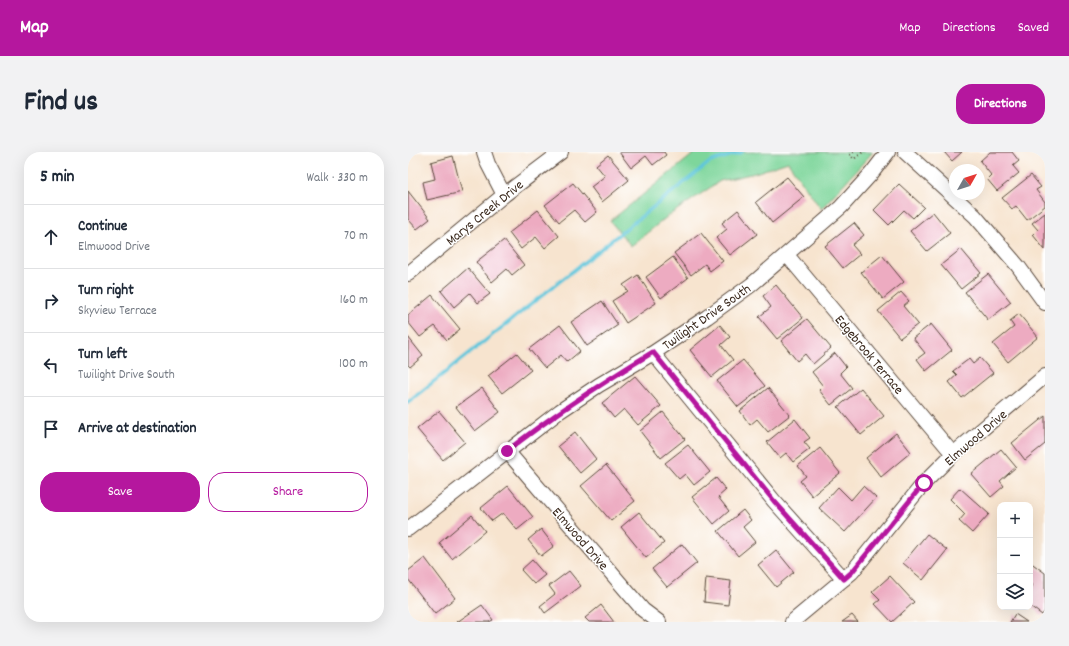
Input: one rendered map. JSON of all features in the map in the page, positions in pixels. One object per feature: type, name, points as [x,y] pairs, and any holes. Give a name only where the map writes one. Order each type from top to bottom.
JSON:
[{"type":"street","points":[[484,152],[488,164],[504,195]]},
{"type":"street","name":"Marys Creek Drive","points":[[408,274],[504,195],[561,152]]},
{"type":"street","name":"Twilight Drive South","points":[[408,529],[560,411],[653,352],[751,285],[841,207],[871,174],[888,152]]},
{"type":"street","points":[[905,152],[975,216],[1018,266],[1045,303]]},
{"type":"street","name":"Edgebrook Terrace","points":[[787,255],[953,454]]},
{"type":"street","points":[[653,352],[774,501],[844,579]]},
{"type":"street","name":"Elmwood Drive","points":[[792,622],[852,572],[924,483],[953,454],[1045,376]]},
{"type":"street","name":"Elmwood Drive","points":[[507,451],[643,610],[659,622]]},
{"type":"path","points":[[854,152],[850,155],[854,159],[863,152]]},
{"type":"green space","points":[[696,152],[873,152],[821,209],[788,162],[755,173],[720,181],[668,216],[631,246],[610,221]]},
{"type":"building","points":[[619,152],[664,152],[666,155],[653,165],[646,156],[631,168]]},
{"type":"building","points":[[944,152],[962,152],[952,161]]},
{"type":"building","points":[[990,152],[1012,152],[1019,161],[1013,166],[1019,173],[997,191],[987,179],[991,175],[985,167],[985,164],[982,164],[980,161]]},
{"type":"building","points":[[608,155],[629,180],[602,202],[591,187],[605,176],[596,165]]},
{"type":"building","points":[[453,156],[462,192],[427,200],[423,182],[435,179],[431,162]]},
{"type":"building","points":[[1031,175],[1041,187],[1036,190],[1045,202],[1045,206],[1027,220],[1016,206],[1012,209],[1002,198]]},
{"type":"building","points":[[787,177],[804,197],[772,223],[756,202]]},
{"type":"building","points":[[573,183],[597,212],[585,222],[574,210],[559,222],[545,205]]},
{"type":"building","points":[[899,184],[924,207],[913,218],[904,210],[889,225],[874,210]]},
{"type":"building","points":[[408,191],[430,219],[417,229],[408,219]]},
{"type":"building","points":[[538,210],[559,236],[545,248],[536,237],[521,249],[509,233]]},
{"type":"building","points":[[738,210],[757,234],[730,255],[716,238],[727,229],[722,223]]},
{"type":"building","points":[[933,212],[950,233],[927,251],[910,231]]},
{"type":"building","points":[[1045,213],[1045,250],[1033,235],[1038,230],[1032,223]]},
{"type":"building","points":[[854,223],[864,235],[852,245],[860,254],[843,268],[825,246]]},
{"type":"building","points":[[701,233],[723,261],[710,271],[705,264],[691,275],[674,253]]},
{"type":"building","points":[[504,240],[524,265],[512,275],[507,269],[492,282],[476,262]]},
{"type":"building","points":[[961,249],[981,273],[961,289],[941,265]]},
{"type":"building","points":[[882,255],[904,282],[883,299],[861,272]]},
{"type":"building","points":[[673,257],[688,278],[661,298],[646,277]]},
{"type":"building","points":[[468,268],[490,294],[478,303],[470,293],[454,307],[441,291]]},
{"type":"building","points":[[988,274],[1011,302],[988,320],[965,292]]},
{"type":"building","points":[[638,275],[656,303],[626,323],[612,301],[628,291],[623,285]]},
{"type":"building","points":[[776,285],[803,318],[777,339],[759,317],[771,307],[763,296]]},
{"type":"building","points":[[901,292],[909,301],[903,306],[918,324],[900,338],[878,311]]},
{"type":"building","points":[[432,295],[460,329],[447,340],[435,326],[420,337],[408,322],[408,315]]},
{"type":"building","points":[[602,301],[618,325],[587,346],[571,322]]},
{"type":"building","points":[[1019,314],[1038,337],[1008,362],[993,344],[1014,327],[1010,321]]},
{"type":"building","points":[[807,319],[831,348],[813,364],[805,354],[797,361],[781,341]]},
{"type":"building","points":[[931,324],[952,350],[926,371],[917,359],[925,353],[913,338]]},
{"type":"building","points":[[560,325],[580,351],[567,362],[561,355],[545,368],[529,349]]},
{"type":"building","points":[[720,325],[730,337],[721,345],[733,360],[712,377],[690,350]]},
{"type":"building","points":[[408,337],[423,356],[410,367],[408,365]]},
{"type":"building","points":[[517,353],[531,370],[502,393],[488,376]]},
{"type":"building","points":[[835,353],[846,367],[840,373],[852,388],[831,405],[819,390],[823,386],[812,372]]},
{"type":"building","points":[[980,358],[993,373],[962,398],[949,382],[957,375],[953,371],[969,359],[973,364]]},
{"type":"building","points":[[743,360],[765,386],[738,407],[717,381]]},
{"type":"building","points":[[635,376],[661,406],[638,425],[624,409],[614,418],[602,403]]},
{"type":"building","points":[[482,388],[500,412],[475,431],[456,407]]},
{"type":"building","points":[[768,388],[790,415],[768,432],[757,419],[750,425],[740,411]]},
{"type":"building","points":[[861,388],[884,416],[861,435],[838,407]]},
{"type":"building","points":[[439,411],[465,442],[443,460],[417,429]]},
{"type":"building","points":[[663,412],[685,439],[661,458],[640,431]]},
{"type":"building","points":[[1045,416],[1045,444],[1025,460],[1012,443]]},
{"type":"building","points":[[795,419],[810,438],[804,442],[810,449],[793,462],[786,453],[780,458],[767,442]]},
{"type":"building","points":[[575,432],[596,459],[580,473],[558,446]]},
{"type":"building","points":[[896,433],[911,452],[881,477],[866,458]]},
{"type":"building","points":[[688,445],[710,472],[694,485],[685,474],[679,479],[665,463]]},
{"type":"building","points":[[820,448],[840,473],[812,496],[800,481],[806,476],[798,466]]},
{"type":"building","points":[[1001,449],[1016,467],[1000,481],[1004,486],[991,497],[971,474]]},
{"type":"building","points":[[606,465],[635,501],[611,521],[581,486]]},
{"type":"building","points":[[716,478],[726,490],[718,497],[729,511],[714,524],[692,497]]},
{"type":"building","points":[[508,486],[533,517],[517,530],[503,513],[492,521],[481,508]]},
{"type":"building","points":[[863,486],[876,498],[845,532],[819,508],[838,487],[851,500]]},
{"type":"building","points":[[960,488],[989,514],[972,533],[959,521],[965,514],[950,499]]},
{"type":"building","points":[[743,510],[751,520],[743,527],[755,542],[738,556],[718,531]]},
{"type":"building","points":[[639,512],[664,543],[646,558],[621,527]]},
{"type":"building","points":[[472,515],[485,531],[452,559],[439,543]]},
{"type":"building","points":[[541,529],[554,546],[541,556],[528,540]]},
{"type":"building","points":[[927,534],[947,550],[923,580],[903,563]]},
{"type":"building","points":[[682,544],[697,563],[667,587],[652,569]]},
{"type":"building","points":[[776,550],[794,572],[776,587],[758,565]]},
{"type":"building","points":[[425,558],[455,598],[435,614],[408,579],[408,571]]},
{"type":"building","points":[[532,560],[545,575],[534,584],[521,570]]},
{"type":"building","points":[[1033,564],[1045,573],[1045,611],[1042,615],[1033,608]]},
{"type":"building","points":[[569,571],[581,586],[545,613],[540,606],[555,594],[549,586]]},
{"type":"building","points":[[890,576],[914,602],[892,622],[875,604],[880,600],[872,592]]},
{"type":"building","points":[[706,578],[731,581],[728,605],[704,602]]},
{"type":"building","points":[[482,605],[493,620],[489,622],[457,622]]},
{"type":"building","points":[[601,605],[614,622],[589,622],[585,618]]},
{"type":"building","points":[[1015,614],[1027,622],[1010,622]]},
{"type":"building","points":[[852,615],[858,622],[842,622]]},
{"type":"waterway","points":[[408,402],[710,162],[742,152]]},
{"type":"route","points":[[507,451],[560,411],[653,352],[774,501],[844,579],[852,572],[924,483]]}]
